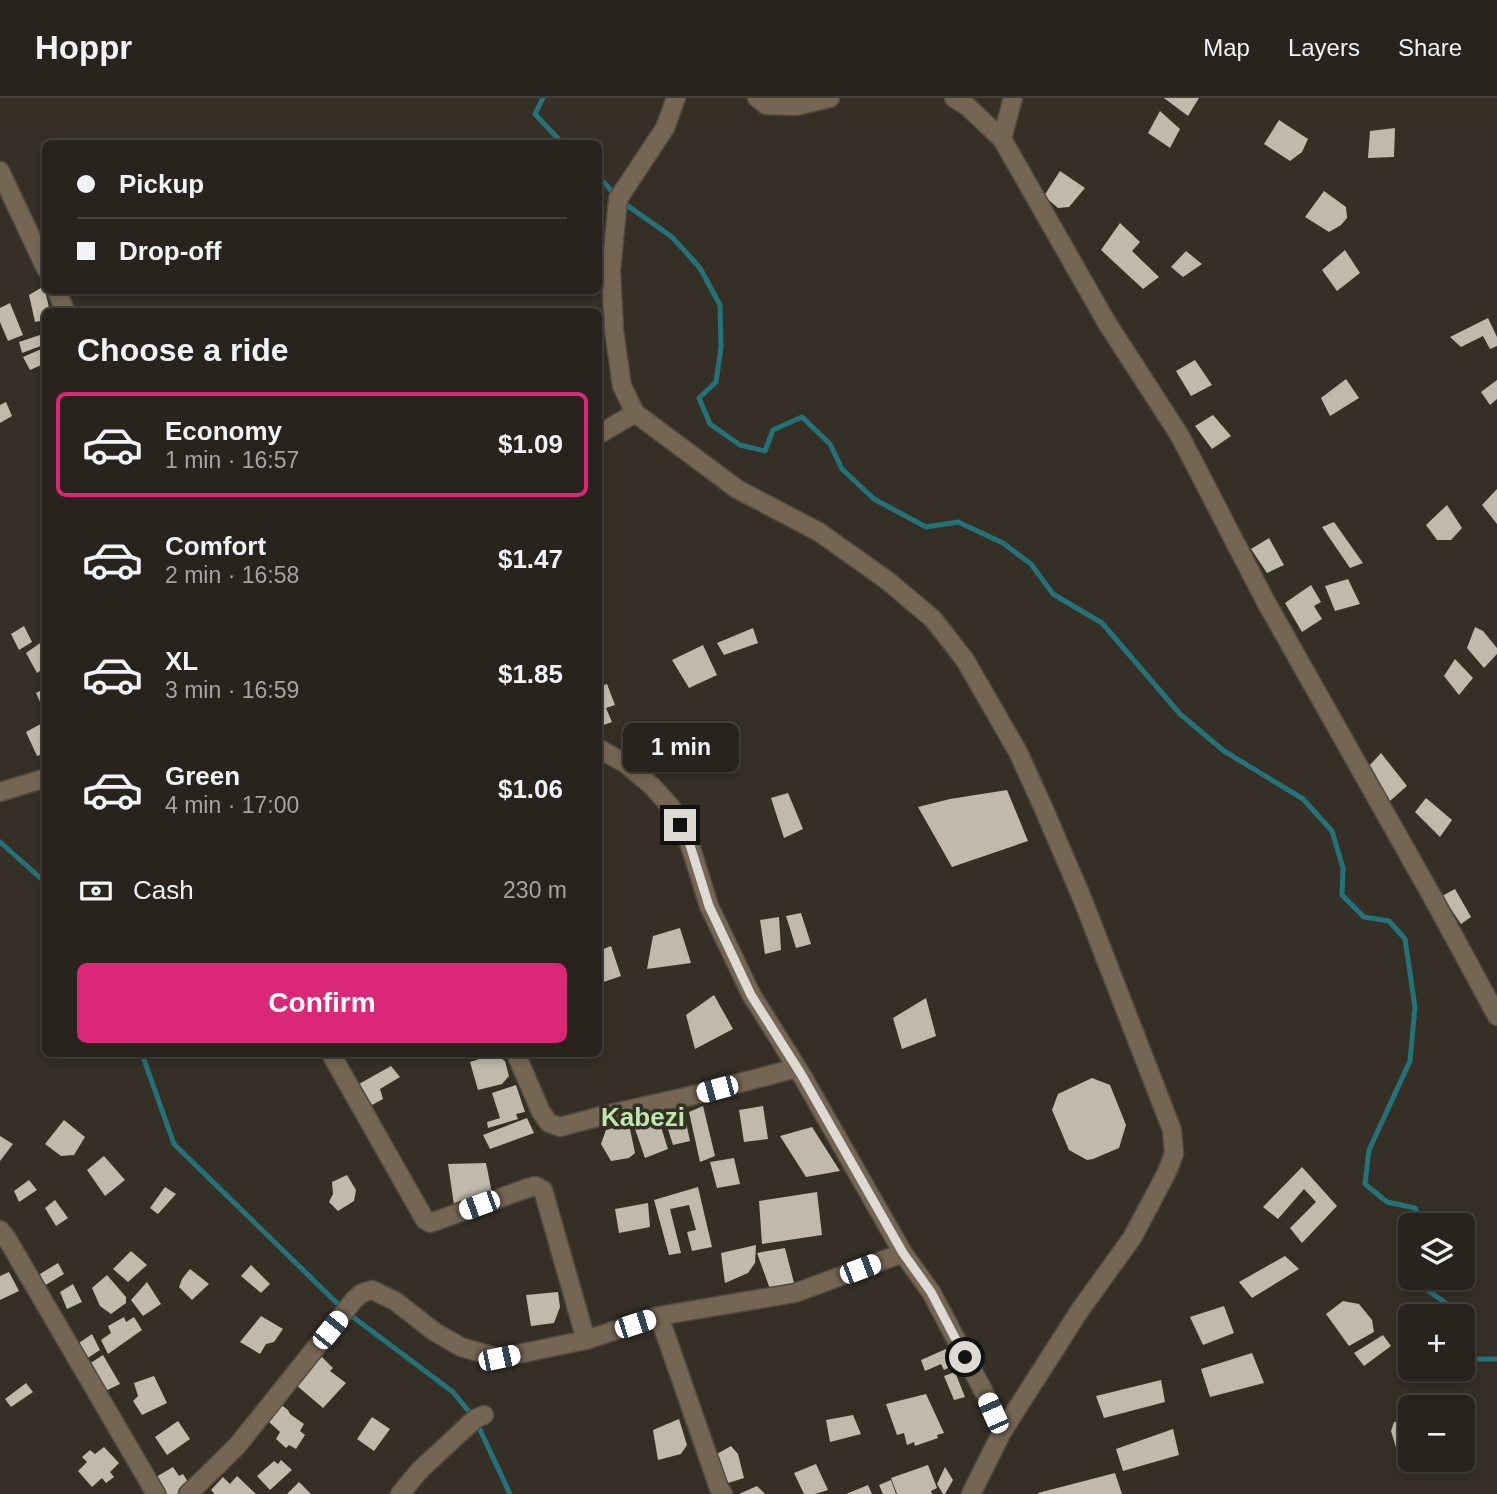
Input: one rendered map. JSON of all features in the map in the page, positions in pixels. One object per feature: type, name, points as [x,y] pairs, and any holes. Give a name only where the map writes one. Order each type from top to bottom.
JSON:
[{"type":"street","points":[[676,98],[665,128],[618,200],[611,271],[614,331],[622,386],[635,413],[737,489],[819,533],[888,581],[933,619],[965,660],[1018,752],[1043,807],[1082,898],[1172,1130],[1174,1153],[1166,1174],[1132,1238],[1080,1310],[1002,1432],[971,1494]]},
{"type":"street","points":[[757,98],[766,105],[796,106],[830,98]]},
{"type":"street","points":[[954,98],[967,106],[1002,139],[1107,323],[1180,436],[1266,602],[1497,1016]]},
{"type":"street","points":[[1002,139],[1013,98]]},
{"type":"street","points":[[0,171],[42,260]]},
{"type":"street","points":[[602,433],[635,413]]},
{"type":"street","points":[[602,750],[626,764],[671,807],[689,842],[709,906],[751,995],[797,1068],[903,1253],[931,1292],[1002,1432]]},
{"type":"street","points":[[0,792],[42,779]]},
{"type":"street","points":[[333,1057],[425,1220],[430,1223],[535,1186],[543,1190],[586,1340]]},
{"type":"street","points":[[517,1057],[541,1112],[549,1123],[560,1127],[797,1068]]},
{"type":"street","points":[[0,1230],[156,1494]]},
{"type":"street","points":[[188,1494],[237,1446],[354,1300],[367,1291],[372,1290],[395,1301],[461,1348],[499,1358],[586,1340],[659,1316],[795,1293],[903,1253]]},
{"type":"street","points":[[659,1316],[723,1494]]},
{"type":"street","points":[[400,1494],[419,1470],[475,1419],[484,1415]]},
{"type":"building","points":[[1164,98],[1199,98],[1188,116]]},
{"type":"building","points":[[1160,111],[1180,129],[1170,148],[1148,133]]},
{"type":"building","points":[[1279,120],[1308,139],[1302,152],[1290,161],[1264,144]]},
{"type":"building","points":[[1395,128],[1394,157],[1368,158],[1370,131]]},
{"type":"building","points":[[1060,171],[1085,188],[1069,207],[1058,208],[1044,196]]},
{"type":"building","points":[[1324,191],[1346,207],[1347,218],[1329,232],[1305,217]]},
{"type":"building","points":[[1120,223],[1140,242],[1132,251],[1159,277],[1143,289],[1101,250]]},
{"type":"building","points":[[1345,250],[1360,273],[1337,291],[1322,270]]},
{"type":"building","points":[[1186,251],[1202,264],[1183,277],[1171,267]]},
{"type":"building","points":[[42,287],[42,294],[46,294],[49,308],[42,308],[42,321],[35,322],[29,295]]},
{"type":"building","points":[[10,303],[23,335],[8,341],[0,322],[0,308]]},
{"type":"building","points":[[1488,318],[1497,337],[1497,346],[1490,349],[1483,336],[1461,347],[1450,337]]},
{"type":"building","points":[[42,334],[42,346],[22,353],[19,342]]},
{"type":"building","points":[[42,349],[42,365],[30,370],[23,357]]},
{"type":"building","points":[[1195,360],[1212,385],[1191,396],[1176,371]]},
{"type":"building","points":[[1346,379],[1359,398],[1330,416],[1321,398]]},
{"type":"building","points":[[1497,380],[1497,399],[1490,405],[1481,392]]},
{"type":"building","points":[[6,402],[12,416],[0,423],[0,405]]},
{"type":"building","points":[[1213,415],[1231,436],[1212,449],[1195,426]]},
{"type":"building","points":[[1497,489],[1497,524],[1482,505]]},
{"type":"building","points":[[1447,505],[1462,528],[1451,540],[1437,540],[1426,525]]},
{"type":"building","points":[[1334,522],[1363,563],[1350,568],[1322,527]]},
{"type":"building","points":[[1269,538],[1284,565],[1267,573],[1251,549]]},
{"type":"building","points":[[1348,579],[1360,604],[1335,611],[1325,586]]},
{"type":"building","points":[[1311,585],[1321,602],[1314,606],[1322,619],[1302,632],[1285,603]]},
{"type":"building","points":[[24,626],[32,642],[19,650],[11,634]]},
{"type":"building","points":[[1475,627],[1483,631],[1497,648],[1497,654],[1484,668],[1467,648]]},
{"type":"building","points":[[753,628],[758,643],[724,655],[717,643]]},
{"type":"building","points":[[42,642],[42,670],[37,673],[26,653]]},
{"type":"building","points":[[703,645],[717,675],[689,688],[672,660]]},
{"type":"building","points":[[1455,659],[1473,678],[1459,695],[1444,676]]},
{"type":"building","points":[[607,684],[615,705],[606,708],[612,722],[602,726],[602,686]]},
{"type":"building","points":[[42,690],[42,706],[36,693]]},
{"type":"building","points":[[42,723],[42,754],[37,756],[26,732]]},
{"type":"building","points":[[1381,753],[1407,786],[1390,801],[1369,766]]},
{"type":"building","points":[[1007,790],[1028,841],[952,867],[918,807]]},
{"type":"building","points":[[788,793],[803,829],[784,838],[771,798]]},
{"type":"building","points":[[1426,798],[1452,820],[1440,837],[1415,812]]},
{"type":"building","points":[[1455,889],[1471,917],[1461,924],[1442,896]]},
{"type":"building","points":[[801,913],[811,944],[796,948],[786,916]]},
{"type":"building","points":[[779,917],[781,950],[765,954],[760,920]]},
{"type":"building","points":[[680,928],[691,963],[647,969],[653,936]]},
{"type":"building","points":[[611,946],[621,976],[602,983],[602,949]]},
{"type":"building","points":[[714,995],[733,1029],[695,1049],[686,1015]]},
{"type":"building","points":[[926,998],[936,1036],[902,1049],[893,1018]]},
{"type":"building","points":[[486,1057],[499,1057],[505,1061],[509,1076],[502,1084],[478,1090],[470,1062]]},
{"type":"building","points":[[391,1066],[400,1077],[380,1089],[383,1099],[372,1105],[359,1084]]},
{"type":"building","points":[[1092,1078],[1110,1085],[1126,1125],[1119,1148],[1087,1160],[1069,1150],[1052,1110],[1058,1094]]},
{"type":"building","points":[[516,1085],[525,1112],[516,1114],[518,1119],[488,1128],[487,1122],[500,1118],[492,1093]]},
{"type":"building","points":[[703,1106],[715,1156],[700,1162],[689,1112]]},
{"type":"building","points":[[763,1106],[768,1139],[744,1142],[739,1110]]},
{"type":"building","points":[[527,1118],[534,1133],[490,1149],[483,1135]]},
{"type":"building","points":[[685,1118],[690,1141],[673,1145],[666,1123]]},
{"type":"building","points":[[64,1120],[85,1137],[74,1155],[61,1156],[45,1144]]},
{"type":"building","points":[[651,1120],[661,1127],[668,1149],[645,1158],[635,1129]]},
{"type":"building","points":[[620,1126],[630,1129],[635,1153],[629,1158],[611,1161],[601,1144],[606,1130]]},
{"type":"building","points":[[812,1127],[840,1171],[806,1177],[780,1136]]},
{"type":"building","points":[[0,1136],[13,1144],[0,1161]]},
{"type":"building","points":[[104,1156],[125,1180],[105,1196],[87,1170]]},
{"type":"building","points":[[734,1158],[740,1184],[717,1188],[710,1162]]},
{"type":"building","points":[[486,1163],[492,1193],[454,1205],[448,1164]]},
{"type":"building","points":[[1302,1167],[1337,1206],[1302,1243],[1290,1228],[1316,1202],[1304,1189],[1278,1219],[1263,1207]]},
{"type":"building","points":[[347,1175],[356,1190],[354,1201],[338,1211],[329,1202],[333,1194],[332,1182]]},
{"type":"building","points":[[29,1180],[37,1190],[19,1202],[14,1191]]},
{"type":"building","points":[[165,1187],[176,1194],[158,1214],[150,1208]]},
{"type":"building","points":[[698,1187],[712,1247],[692,1251],[687,1232],[696,1230],[689,1205],[670,1209],[681,1253],[669,1255],[654,1200]]},
{"type":"building","points":[[817,1192],[822,1235],[762,1244],[759,1201]]},
{"type":"building","points":[[55,1200],[68,1218],[56,1226],[45,1208]]},
{"type":"building","points":[[648,1203],[650,1227],[619,1233],[615,1209]]},
{"type":"building","points":[[756,1245],[755,1263],[748,1273],[725,1283],[721,1253]]},
{"type":"building","points":[[785,1248],[794,1283],[770,1289],[757,1253]]},
{"type":"building","points":[[131,1251],[147,1265],[128,1282],[113,1269]]},
{"type":"building","points":[[1285,1256],[1299,1269],[1252,1298],[1239,1282]]},
{"type":"building","points":[[58,1263],[64,1274],[44,1286],[40,1274]]},
{"type":"building","points":[[251,1265],[270,1284],[261,1293],[241,1276]]},
{"type":"building","points":[[190,1269],[209,1284],[192,1300],[179,1287]]},
{"type":"building","points":[[9,1272],[19,1291],[0,1300],[0,1276]]},
{"type":"building","points":[[107,1275],[126,1297],[126,1303],[111,1314],[100,1306],[92,1288]]},
{"type":"building","points":[[147,1282],[161,1304],[143,1316],[131,1300]]},
{"type":"building","points":[[73,1284],[82,1302],[67,1309],[60,1292]]},
{"type":"building","points":[[558,1292],[560,1307],[554,1323],[531,1326],[526,1295]]},
{"type":"building","points":[[1343,1301],[1359,1304],[1372,1320],[1374,1332],[1349,1346],[1326,1314]]},
{"type":"building","points":[[1224,1306],[1234,1333],[1203,1345],[1190,1317]]},
{"type":"building","points":[[261,1316],[283,1329],[274,1342],[266,1344],[260,1354],[240,1342]]},
{"type":"building","points":[[124,1317],[126,1322],[134,1317],[142,1330],[108,1354],[101,1340],[111,1333],[108,1326]]},
{"type":"building","points":[[92,1334],[100,1350],[86,1359],[79,1343]]},
{"type":"building","points":[[1383,1335],[1391,1346],[1364,1366],[1354,1353]]},
{"type":"building","points":[[946,1349],[954,1365],[944,1370],[941,1364],[925,1371],[921,1360]]},
{"type":"building","points":[[1252,1353],[1264,1383],[1210,1397],[1201,1369]]},
{"type":"building","points":[[103,1355],[120,1384],[103,1392],[89,1364]]},
{"type":"building","points":[[320,1355],[333,1368],[330,1371],[346,1383],[323,1408],[295,1384]]},
{"type":"building","points":[[955,1372],[965,1397],[954,1400],[944,1376]]},
{"type":"building","points":[[154,1376],[167,1403],[142,1415],[133,1401],[138,1396],[134,1383]]},
{"type":"building","points":[[1161,1380],[1165,1402],[1104,1418],[1096,1396]]},
{"type":"building","points":[[26,1383],[33,1392],[11,1407],[5,1399]]},
{"type":"building","points":[[926,1394],[944,1433],[937,1435],[938,1438],[915,1446],[914,1442],[907,1445],[904,1433],[897,1435],[886,1404]]},
{"type":"building","points":[[280,1404],[304,1424],[300,1431],[305,1435],[296,1449],[289,1445],[286,1448],[276,1439],[280,1432],[269,1422]]},
{"type":"building","points":[[853,1415],[861,1434],[830,1442],[826,1420]]},
{"type":"building","points":[[372,1417],[390,1429],[374,1451],[357,1439]]},
{"type":"building","points":[[679,1419],[687,1445],[681,1454],[658,1460],[653,1430]]},
{"type":"building","points":[[178,1421],[190,1439],[167,1455],[155,1437]]},
{"type":"building","points":[[1398,1421],[1398,1454],[1391,1431],[1394,1422]]},
{"type":"building","points":[[1173,1429],[1179,1455],[1123,1471],[1116,1449]]},
{"type":"building","points":[[731,1446],[738,1454],[744,1478],[728,1483],[715,1455]]},
{"type":"building","points":[[104,1447],[119,1463],[110,1472],[114,1477],[106,1483],[102,1478],[92,1487],[78,1471],[87,1462],[82,1457],[90,1450],[95,1454]]},
{"type":"building","points":[[281,1460],[292,1470],[270,1490],[257,1476],[274,1461],[278,1464]]},
{"type":"building","points":[[816,1464],[828,1490],[804,1494],[794,1473]]},
{"type":"building","points":[[928,1465],[937,1488],[931,1491],[932,1494],[897,1494],[891,1478]]},
{"type":"building","points":[[173,1467],[179,1476],[183,1474],[190,1485],[184,1494],[167,1494],[156,1477]]},
{"type":"building","points":[[945,1467],[953,1480],[943,1494],[937,1484]]},
{"type":"building","points":[[1115,1473],[1122,1494],[1038,1494],[1038,1493]]},
{"type":"building","points":[[237,1476],[256,1494],[213,1494],[211,1490],[223,1477],[230,1484]]},
{"type":"building","points":[[891,1480],[896,1494],[883,1494],[879,1485]]},
{"type":"building","points":[[299,1482],[311,1494],[287,1494]]},
{"type":"building","points":[[868,1485],[872,1494],[846,1494]]},
{"type":"building","points":[[757,1486],[765,1494],[739,1494]]},
{"type":"waterway","points":[[543,98],[535,114],[559,140]]},
{"type":"waterway","points":[[602,180],[618,199],[672,237],[700,268],[720,305],[721,348],[716,382],[699,398],[710,424],[740,445],[765,451],[773,430],[802,417],[830,444],[842,469],[874,499],[926,527],[958,522],[1003,543],[1031,564],[1053,594],[1102,623],[1180,714],[1224,751],[1303,799],[1332,831],[1343,868],[1342,895],[1364,917],[1389,921],[1405,939],[1415,1007],[1410,1061],[1369,1150],[1365,1184],[1387,1202],[1415,1208],[1417,1213]]},
{"type":"waterway","points":[[0,842],[42,879]]},
{"type":"waterway","points":[[143,1057],[174,1144],[345,1311],[453,1392],[475,1419],[510,1494]]},
{"type":"waterway","points":[[1427,1290],[1447,1304]]},
{"type":"waterway","points":[[1475,1359],[1497,1359]]},
{"type":"district","name":"Kabezi","points":[[643,1117]]},
{"type":"route","points":[[680,825],[689,842],[709,906],[751,995],[801,1074],[903,1253],[931,1292],[965,1357]]}]
